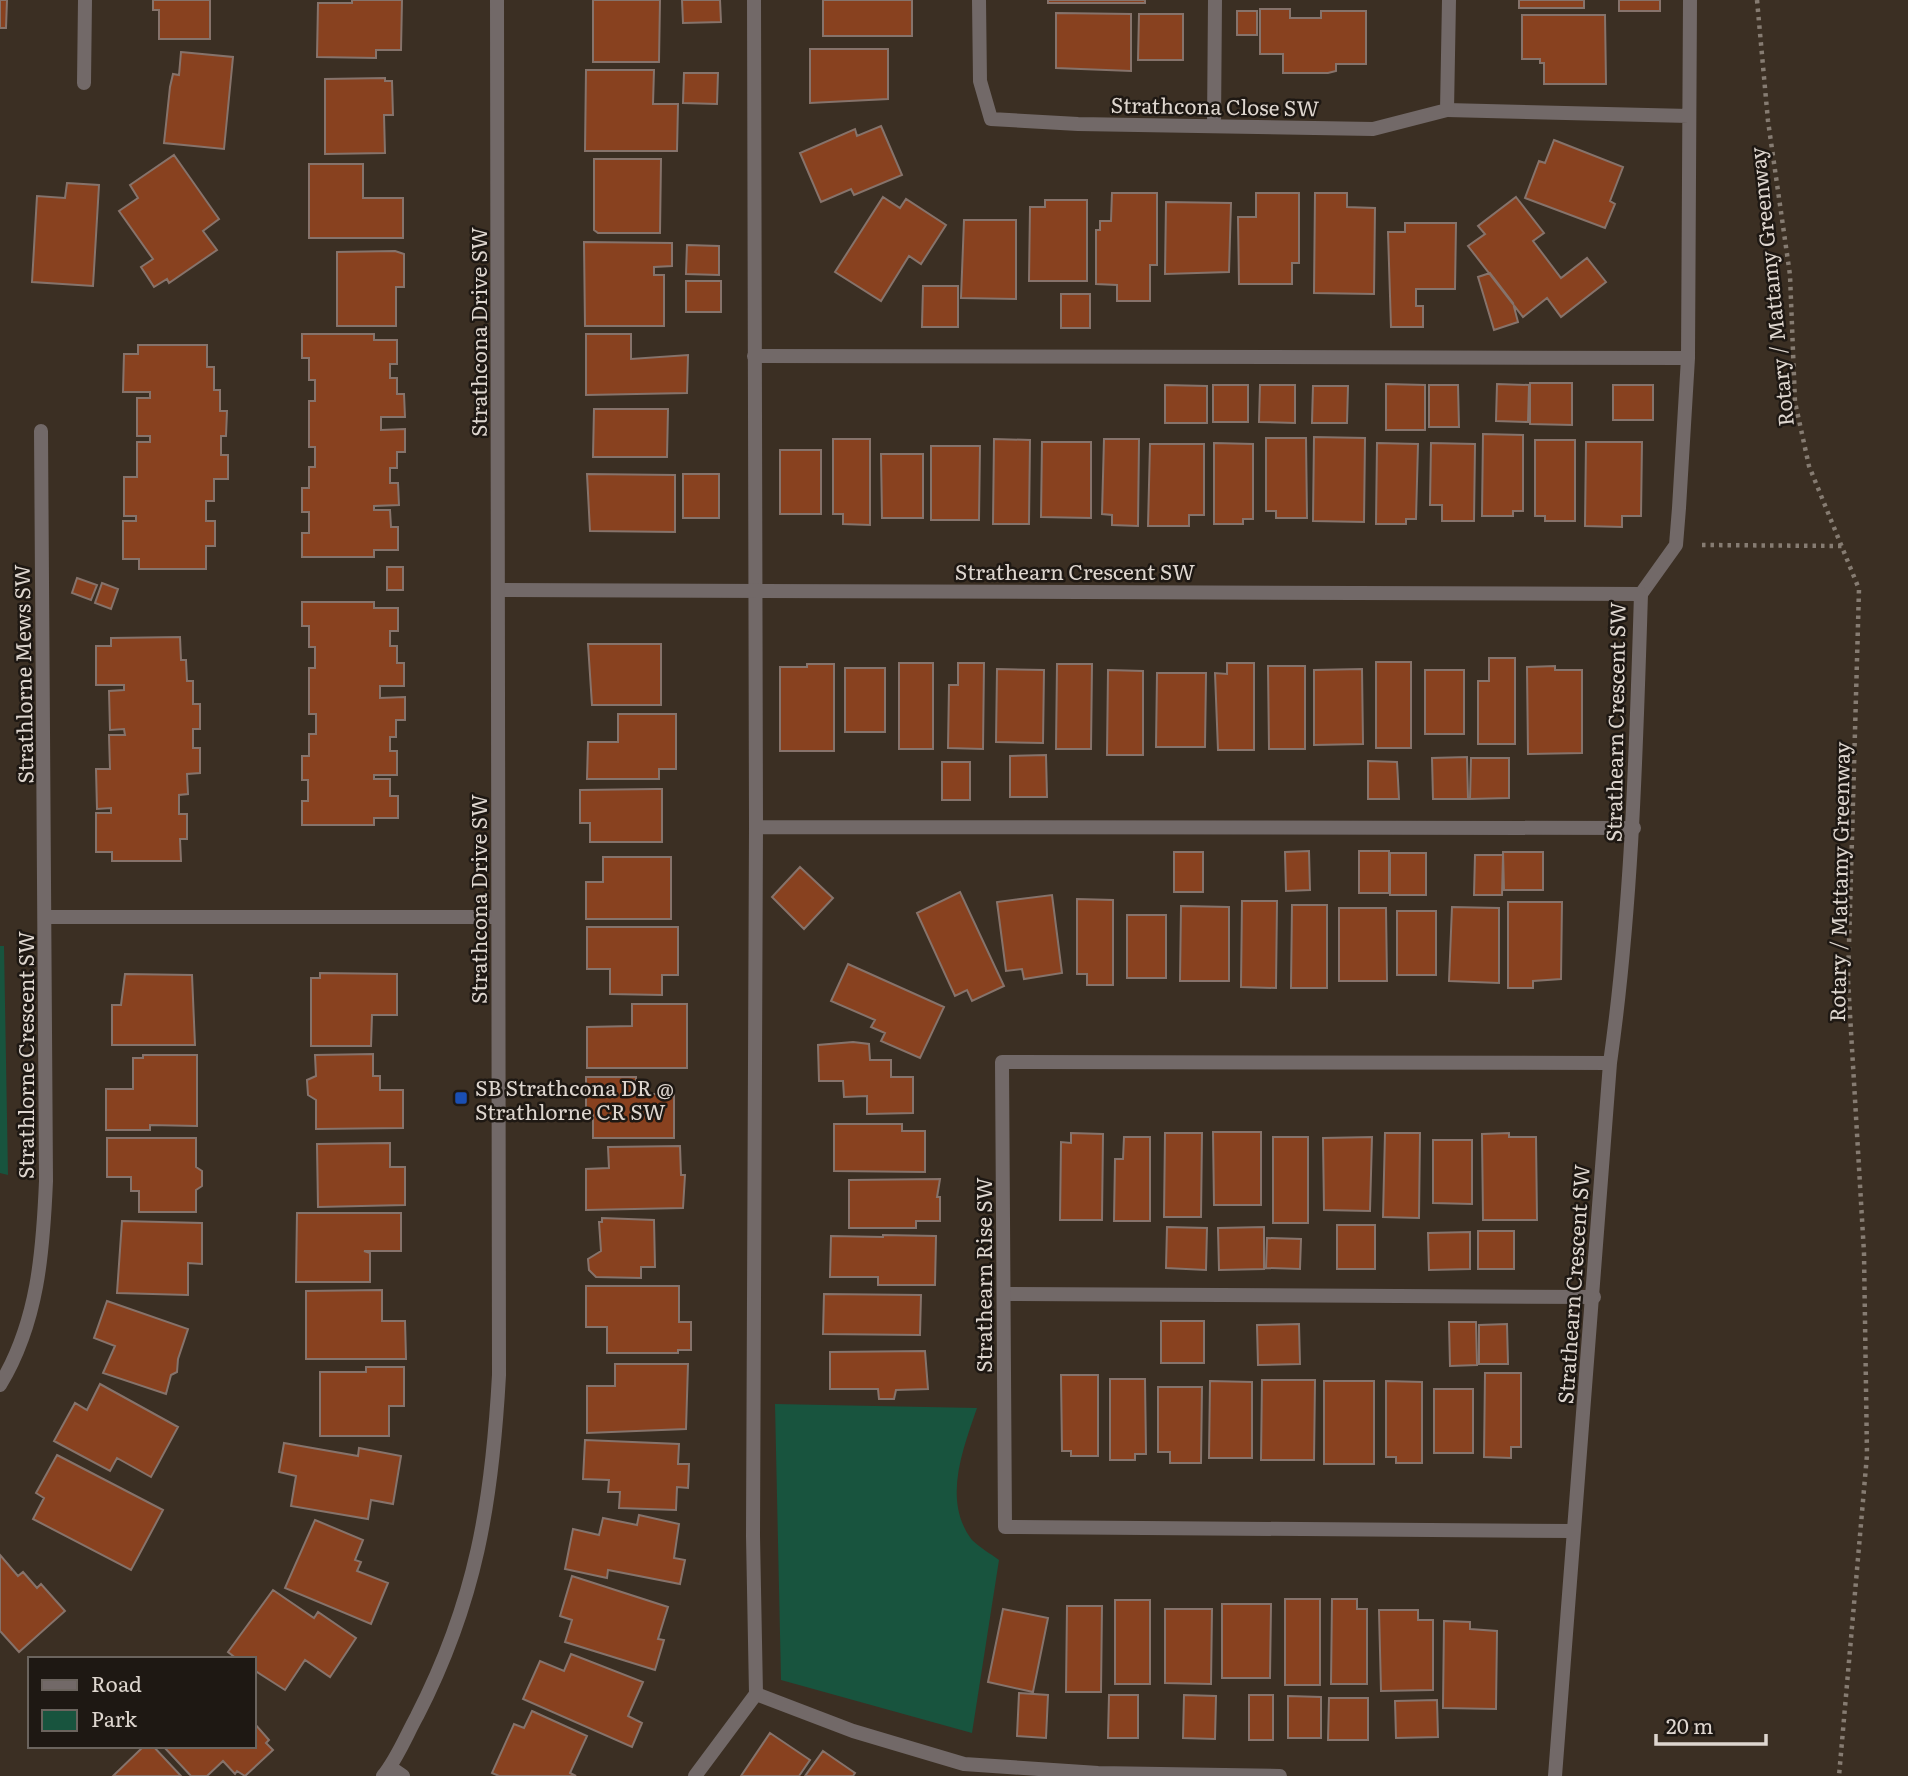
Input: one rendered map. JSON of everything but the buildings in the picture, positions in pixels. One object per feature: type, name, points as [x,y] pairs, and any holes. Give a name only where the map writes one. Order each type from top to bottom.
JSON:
[{"type":"street","points":[[84,83],[85,0]]},
{"type":"street","name":"Strathcona Drive SW","points":[[386,1772],[440,1671],[468,1590],[485,1522],[494,1454],[499,1375],[497,0]]},
{"type":"street","points":[[695,1776],[756,1694],[753,1536],[756,827],[754,0]]},
{"type":"street","name":"Strathcona Close SW","points":[[979,0],[980,81],[991,119],[1078,124],[1373,129],[1447,110],[1689,116]]},
{"type":"street","points":[[1214,0],[1214,126]]},
{"type":"street","points":[[1447,110],[1449,0]]},
{"type":"street","points":[[1641,594],[1676,545],[1688,358],[1690,0]]},
{"type":"street","points":[[754,356],[1688,358]]},
{"type":"street","name":"Strathlorne Mews SW","points":[[41,431],[45,917]]},
{"type":"street","name":"Strathearn Crescent SW","points":[[499,590],[1641,594],[1634,828],[1619,1002],[1610,1063],[1555,1776]]},
{"type":"street","points":[[756,827],[1634,828]]},
{"type":"street","name":"Strathlorne Crescent SW","points":[[0,1385],[15,1360],[30,1315],[43,1252],[45,917],[498,918]]},
{"type":"street","name":"Strathearn Rise SW","points":[[1572,1531],[1005,1527],[1002,1062],[1610,1063]]},
{"type":"street","points":[[1004,1294],[1594,1297]]},
{"type":"street","points":[[756,1694],[853,1731],[964,1763],[1098,1773],[1280,1776]]},
{"type":"street","points":[[386,1772],[403,1776]]},
{"type":"path","name":"Rotary / Mattamy Greenway","points":[[1757,0],[1768,121],[1790,275],[1795,402],[1809,467],[1859,589],[1848,980],[1864,1253],[1867,1455],[1839,1776]]},
{"type":"path","points":[[1676,545],[1842,546]]},
{"type":"green space","points":[[0,946],[4,946],[8,1175],[0,1173]]},
{"type":"green space","points":[[775,1404],[977,1408],[961,1458],[958,1509],[972,1540],[999,1560],[972,1733],[781,1680]]},
{"type":"place","name":"SB Strathcona DR @ Strathlorne CR SW","points":[[461,1098]]}]
